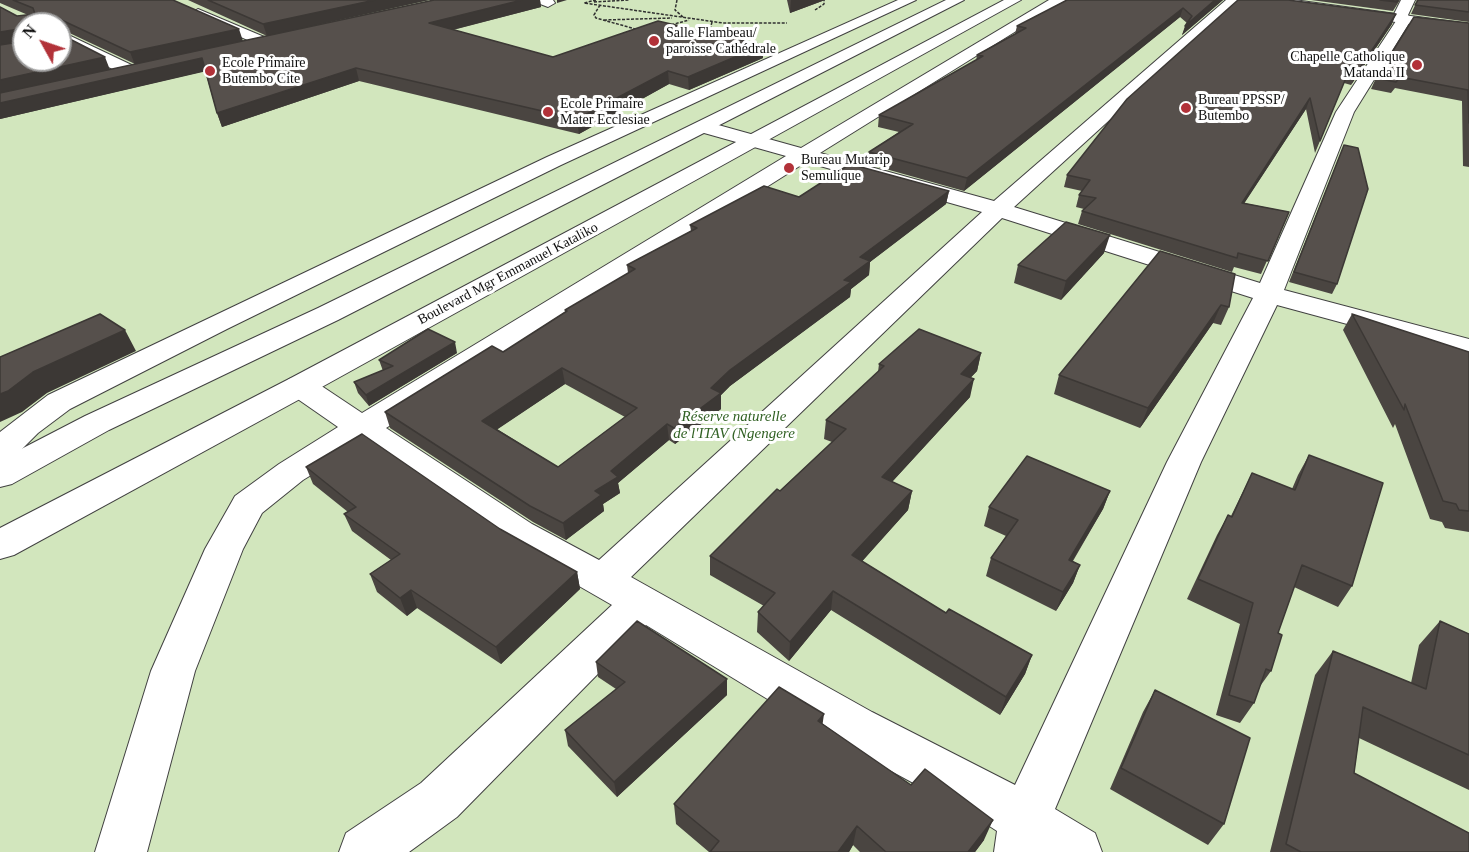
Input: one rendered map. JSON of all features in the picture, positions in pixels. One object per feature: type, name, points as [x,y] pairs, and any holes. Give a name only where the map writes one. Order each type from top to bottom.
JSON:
[{"type":"street","points":[[0,451],[26,426],[59,402],[217,323],[543,166],[909,0]]},
{"type":"street","points":[[0,475],[97,423],[327,314],[957,0]]},
{"type":"street","name":"Boulevard Mgr Emmanuel Kataliko","points":[[0,545],[300,386],[1014,0]]},
{"type":"street","points":[[121,852],[173,670],[224,549],[248,505],[291,472],[803,155],[1059,0]]},
{"type":"street","points":[[603,580],[998,208],[1234,0]]},
{"type":"street","points":[[1264,0],[1406,10],[1469,28]]},
{"type":"street","points":[[188,8],[264,42]]},
{"type":"street","points":[[1022,836],[1184,462],[1269,294],[1345,112],[1406,10]]},
{"type":"street","points":[[242,47],[284,38]]},
{"type":"street","points":[[72,42],[139,71],[112,77]]},
{"type":"street","points":[[704,126],[998,208],[1269,294],[1469,348]]},
{"type":"street","points":[[300,386],[519,534],[603,580],[855,728],[992,799],[1022,836],[1076,852]]},
{"type":"street","points":[[365,852],[439,800],[642,603]]},
{"type":"path","points":[[584,3],[596,0]]},
{"type":"path","points":[[584,3],[630,0]]},
{"type":"path","points":[[677,0],[674,4],[675,10],[683,17]]},
{"type":"path","points":[[809,14],[824,4],[824,0]]},
{"type":"path","points":[[584,3],[712,22],[774,25],[791,22]]},
{"type":"path","points":[[600,5],[594,15],[645,32],[635,35]]},
{"type":"path","points":[[604,20],[683,17]]},
{"type":"path","points":[[664,27],[692,19]]},
{"type":"path","points":[[708,42],[712,22]]},
{"type":"green space","name":"Réserve naturelle de l'ITAV (Ngengere","points":[[0,0],[1469,0],[1469,852],[0,852]]},
{"type":"building","points":[[13,0],[173,0],[239,29],[130,52],[72,25],[72,12],[34,12],[33,8]]},
{"type":"building","points":[[208,0],[375,0],[263,24]]},
{"type":"building","points":[[434,0],[522,0],[429,23],[553,57],[658,21],[763,45],[688,77],[668,71],[577,119],[356,68],[217,113],[202,58],[0,103],[0,93]]},
{"type":"building","points":[[1067,0],[1215,0],[1185,26],[1192,16],[1183,8],[967,178],[869,152],[913,124],[879,115],[983,56],[977,55],[1026,28],[1017,26]]},
{"type":"building","points":[[1238,0],[1288,0],[1396,14],[1356,74],[1348,73],[1320,141],[1310,98],[1242,203],[1289,212],[1268,261],[1238,253],[1237,258],[1082,211],[1096,198],[1079,195],[1090,180],[1067,175],[1127,99]]},
{"type":"building","points":[[1418,0],[1469,0],[1469,12],[1415,5]]},
{"type":"building","points":[[0,7],[12,13],[12,30],[0,32]]},
{"type":"building","points":[[1414,17],[1469,23],[1469,123],[1468,90],[1400,77],[1396,82],[1376,78]]},
{"type":"building","points":[[72,40],[105,57],[72,64]]},
{"type":"building","points":[[12,43],[12,72],[37,72],[0,80],[0,45]]},
{"type":"building","points":[[1344,145],[1358,148],[1368,189],[1337,284],[1294,272]]},
{"type":"building","points":[[850,164],[949,191],[860,257],[870,261],[844,280],[851,282],[730,370],[711,388],[721,393],[674,428],[667,424],[611,471],[618,477],[595,491],[601,495],[563,523],[530,506],[385,412],[492,346],[503,352],[567,311],[565,310],[635,269],[627,265],[697,228],[690,225],[764,186],[799,197]],"holes":[[[562,368],[637,408],[558,467],[482,421]]]},
{"type":"building","points":[[1066,222],[1110,235],[1066,281],[1018,265]]},
{"type":"building","points":[[1160,251],[1235,274],[1229,307],[1221,305],[1148,408],[1059,375]]},
{"type":"building","points":[[100,314],[125,330],[33,372],[8,391],[0,394],[0,357]]},
{"type":"building","points":[[1352,314],[1469,352],[1469,511],[1459,510],[1456,504],[1443,501],[1405,404],[1404,410]]},
{"type":"building","points":[[428,329],[455,342],[366,395],[354,382],[393,366],[379,360]]},
{"type":"building","points":[[919,329],[981,353],[961,374],[974,379],[882,477],[912,491],[852,555],[946,613],[949,609],[1032,655],[1006,697],[833,591],[790,642],[758,612],[775,593],[710,556],[777,489],[780,491],[846,429],[826,420],[884,366],[879,364]]},
{"type":"building","points":[[362,434],[500,529],[577,572],[496,647],[411,590],[400,598],[370,574],[400,554],[344,514],[356,507],[306,467]]},
{"type":"building","points":[[1309,455],[1383,483],[1352,586],[1302,565],[1278,633],[1282,635],[1271,671],[1266,669],[1254,703],[1229,695],[1253,603],[1198,579],[1228,515],[1232,517],[1252,473],[1295,490]]},
{"type":"building","points":[[1027,456],[1110,491],[1069,560],[1080,565],[1063,592],[991,558],[1018,520],[989,507]]},
{"type":"building","points":[[637,621],[727,679],[614,782],[565,730],[625,682],[596,662]]},
{"type":"building","points":[[1440,621],[1469,634],[1469,755],[1363,707],[1354,773],[1469,833],[1469,852],[1301,852],[1286,844],[1333,651],[1426,689]]},
{"type":"building","points":[[779,687],[824,714],[818,721],[911,785],[925,769],[993,820],[968,852],[886,852],[857,826],[838,852],[710,852],[719,841],[674,804]]},
{"type":"building","points":[[1155,690],[1250,738],[1224,824],[1121,768]]},
{"type":"place","name":"Salle Flambeau/ paroisse Cathédrale","points":[[654,41]]},
{"type":"place","name":"Chapelle Catholique Matanda II","points":[[1417,65]]},
{"type":"place","name":"Ecole Primaire Butembo Cite","points":[[210,71]]},
{"type":"place","name":"Bureau PPSSP/ Butembo","points":[[1186,108]]},
{"type":"place","name":"Ecole Primaire Mater Ecclesiae","points":[[548,112]]},
{"type":"place","name":"Bureau Mutarip Semulique","points":[[789,168]]}]
